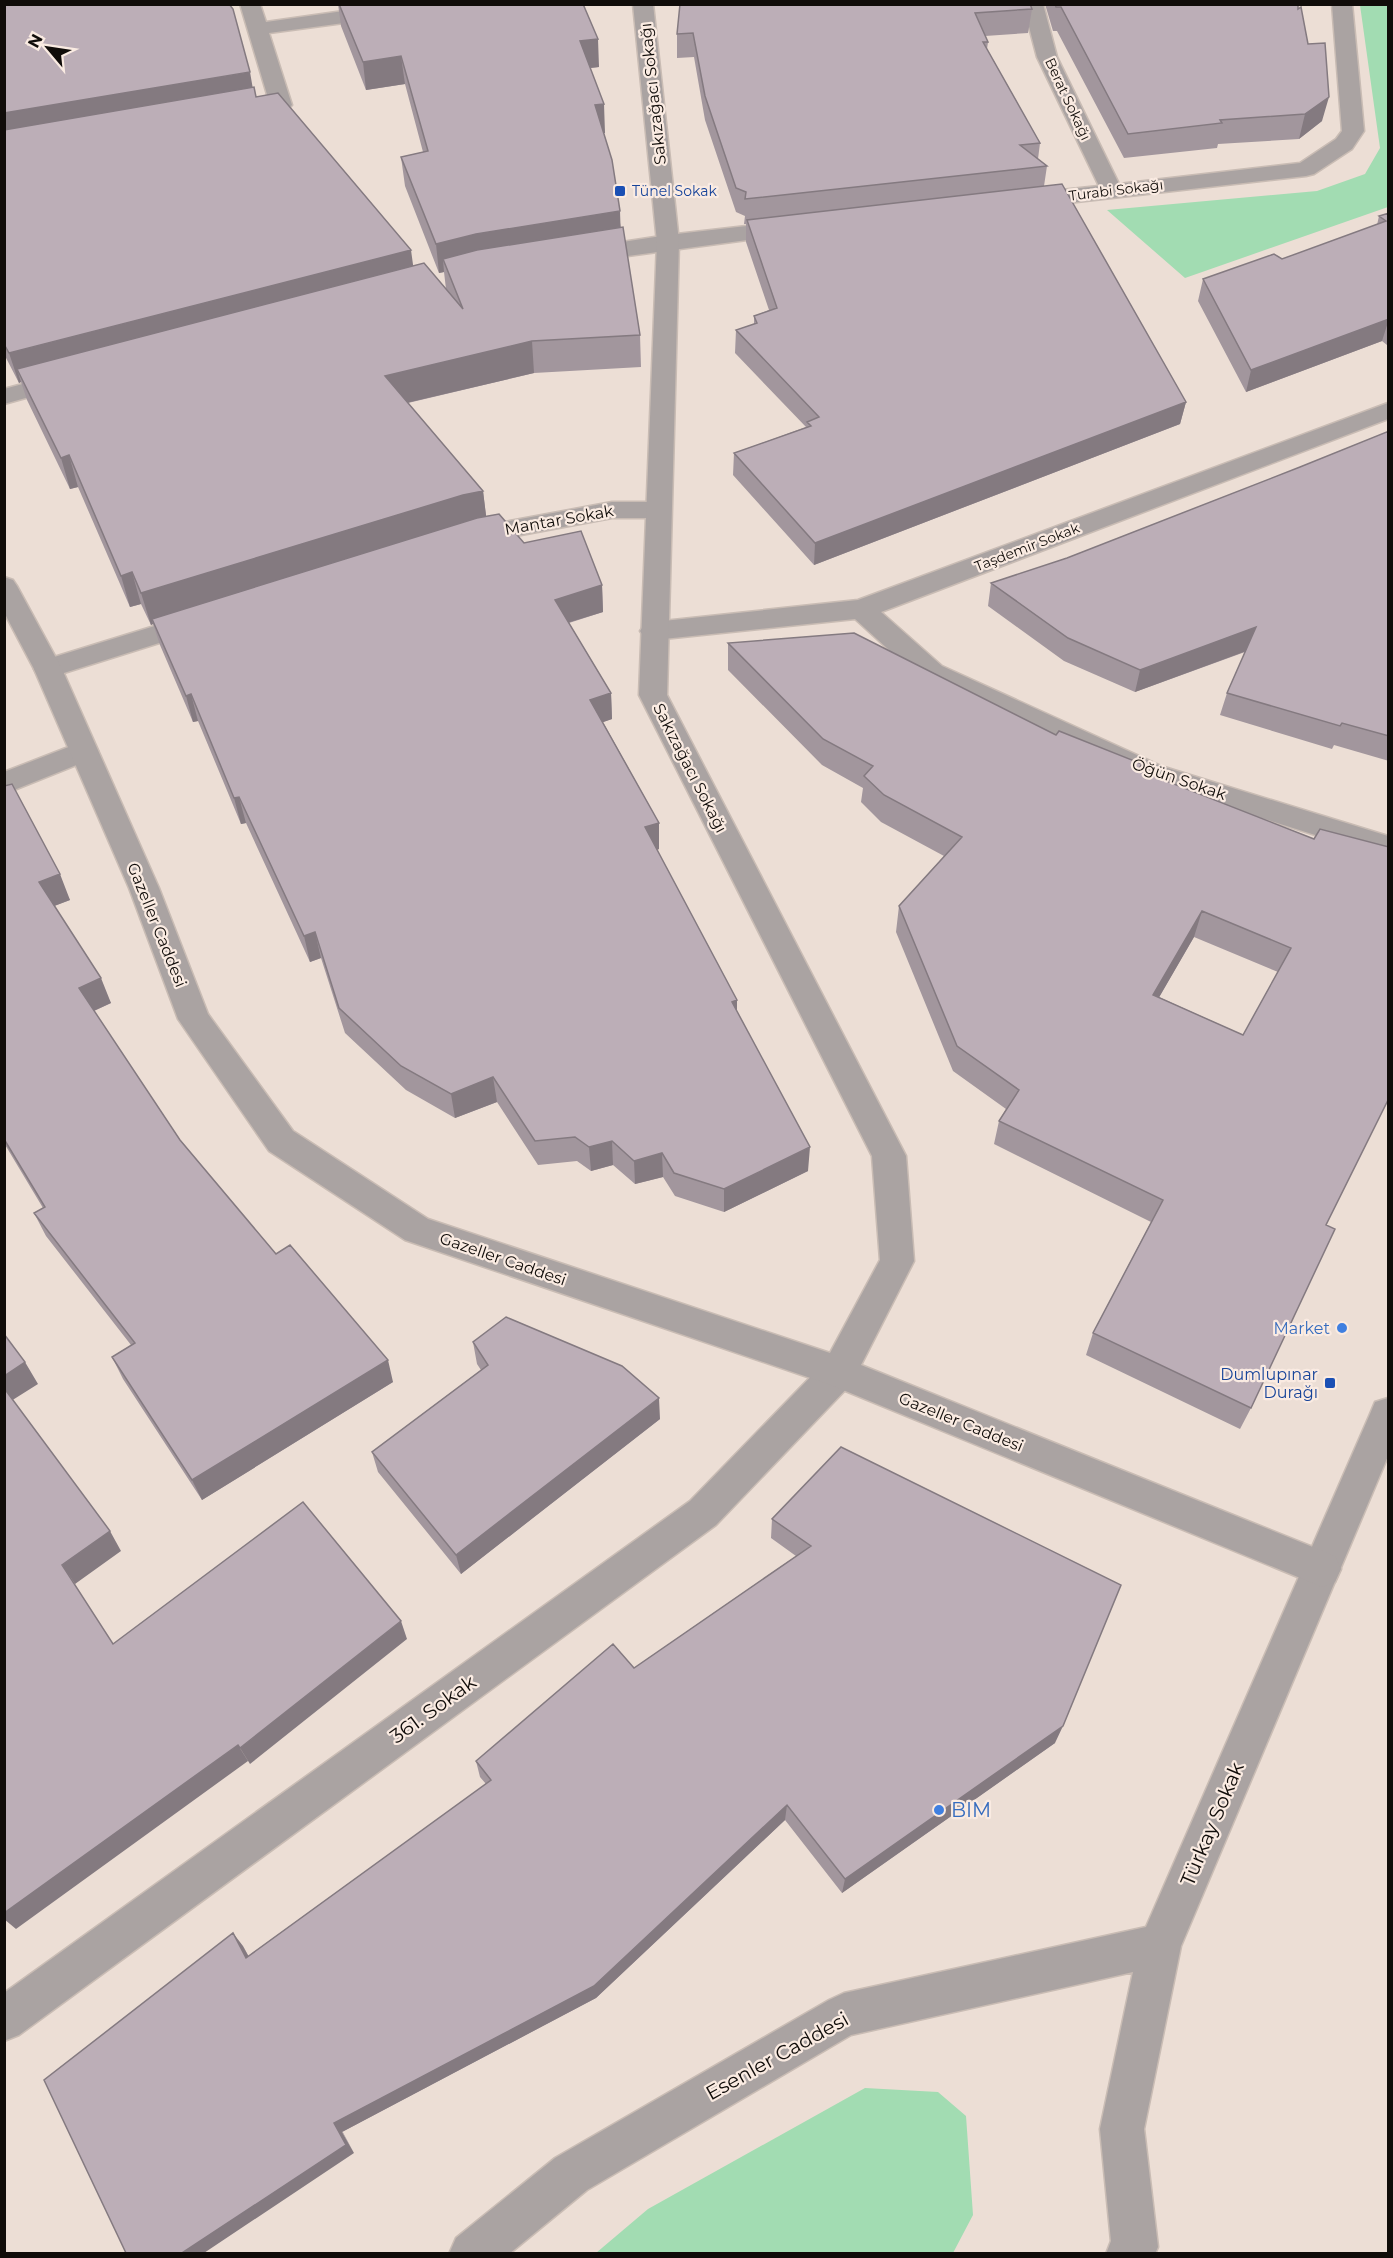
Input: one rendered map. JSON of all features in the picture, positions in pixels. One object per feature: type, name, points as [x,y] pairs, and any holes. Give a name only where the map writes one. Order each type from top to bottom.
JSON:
[{"type":"street","points":[[235,113],[281,105],[250,4]]},
{"type":"street","points":[[258,29],[441,4]]},
{"type":"street","name":"Sakızağacı Sokağı","points":[[643,4],[668,242],[653,695],[889,1156],[897,1261],[840,1372]]},
{"type":"street","name":"Berat Sokağı","points":[[1033,4],[1047,57],[1112,191]]},
{"type":"street","name":"Turabi Sokağı","points":[[1007,203],[1306,169],[1344,144],[1353,131],[1342,4]]},
{"type":"street","points":[[562,259],[668,242],[808,226]]},
{"type":"street","points":[[4,397],[93,372]]},
{"type":"street","name":"Taşdemir Sokak","points":[[654,630],[861,609],[1389,411]]},
{"type":"street","name":"Mantar Sokak","points":[[442,545],[476,535],[612,510],[658,510]]},
{"type":"street","name":"Gazeller Caddesi","points":[[4,586],[48,669],[84,751],[144,888],[194,1019],[281,1141],[417,1230],[840,1372],[1322,1569]]},
{"type":"street","name":"Öğün Sokak","points":[[861,609],[932,673],[1151,773],[1389,847]]},
{"type":"street","points":[[48,669],[228,612]]},
{"type":"street","points":[[4,784],[84,751]]},
{"type":"street","name":"361. Sokak","points":[[4,2020],[703,1513],[840,1372]]},
{"type":"street","name":"Türkay Sokak","points":[[1141,2251],[1122,2129],[1160,1945],[1389,1414]]},
{"type":"street","name":"Esenler Caddesi","points":[[472,2253],[571,2174],[844,2015],[1160,1945]]},
{"type":"green space","points":[[1360,5],[1388,5],[1388,207],[1185,278],[1107,210],[1317,191],[1365,174],[1380,148]]},
{"type":"green space","points":[[865,2088],[938,2092],[966,2116],[973,2215],[953,2253],[596,2253],[648,2209]]},
{"type":"building","points":[[4,4],[229,4],[233,9],[250,72],[4,113]]},
{"type":"building","points":[[339,4],[583,4],[598,39],[580,41],[604,104],[595,105],[612,160],[620,211],[476,234],[436,244],[401,157],[428,151],[401,56],[363,62]]},
{"type":"building","points":[[680,4],[1030,4],[1032,9],[975,13],[988,42],[983,42],[1040,143],[1020,145],[1047,166],[745,199],[746,192],[736,188],[705,96],[693,33],[677,34]]},
{"type":"building","points":[[1055,4],[1298,4],[1298,9],[1301,7],[1308,44],[1325,43],[1329,97],[1305,114],[1220,120],[1222,123],[1128,134],[1061,7],[1056,7]]},
{"type":"building","points":[[254,87],[256,97],[278,93],[411,250],[9,353],[4,344],[4,130]]},
{"type":"building","points":[[1062,184],[1186,402],[815,543],[734,453],[811,426],[807,422],[819,417],[736,330],[757,323],[754,316],[777,308],[747,220]]},
{"type":"building","points":[[1389,213],[1389,319],[1251,370],[1203,279],[1274,254],[1282,259],[1386,221],[1379,216]]},
{"type":"building","points":[[623,227],[640,335],[532,341],[385,376],[483,491],[463,495],[141,593],[132,572],[121,576],[69,455],[61,458],[17,369],[424,263],[463,309],[443,259],[477,250]]},
{"type":"building","points":[[1389,431],[1389,736],[1342,723],[1340,726],[1227,693],[1256,627],[1140,670],[1068,638],[991,583],[1067,558]]},
{"type":"building","points":[[499,514],[524,543],[581,531],[602,585],[555,600],[611,693],[590,700],[659,823],[645,827],[737,1000],[732,1002],[810,1147],[724,1189],[674,1173],[662,1153],[634,1161],[612,1141],[589,1147],[575,1137],[535,1141],[493,1077],[451,1094],[401,1066],[339,1008],[315,932],[304,936],[239,797],[234,798],[191,694],[186,696],[152,619],[477,518]]},
{"type":"building","points":[[854,633],[1056,735],[1059,731],[1142,764],[1138,770],[1314,839],[1320,829],[1389,847],[1389,1098],[1326,1225],[1335,1229],[1251,1408],[1093,1333],[1163,1200],[999,1121],[1019,1090],[957,1046],[899,906],[962,837],[884,795],[864,776],[873,766],[823,739],[728,643]],"holes":[[[1202,911],[1291,948],[1243,1035],[1153,995]]]},
{"type":"building","points":[[12,784],[60,874],[39,882],[101,978],[79,988],[180,1140],[276,1254],[290,1245],[388,1360],[192,1480],[112,1357],[135,1343],[34,1213],[45,1207],[4,1139],[4,786]]},
{"type":"building","points":[[506,1317],[622,1366],[659,1398],[456,1555],[372,1452],[488,1365],[473,1342]]},
{"type":"building","points":[[4,1334],[25,1362],[4,1376]]},
{"type":"building","points":[[4,1388],[110,1531],[62,1565],[113,1644],[303,1502],[401,1621],[240,1748],[238,1745],[4,1913]]},
{"type":"building","points":[[841,1447],[1121,1585],[1063,1726],[845,1879],[787,1805],[594,1986],[334,2123],[346,2145],[182,2253],[126,2253],[44,2080],[233,1933],[246,1958],[491,1780],[476,1761],[613,1644],[634,1668],[811,1546],[772,1519]]},
{"type":"place","name":"Tünel Sokak","points":[[620,191]]},
{"type":"place","name":"Market","points":[[1342,1328]]},
{"type":"place","name":"Dumlupınar Durağı","points":[[1330,1383]]},
{"type":"place","name":"BIM","points":[[939,1810]]}]
